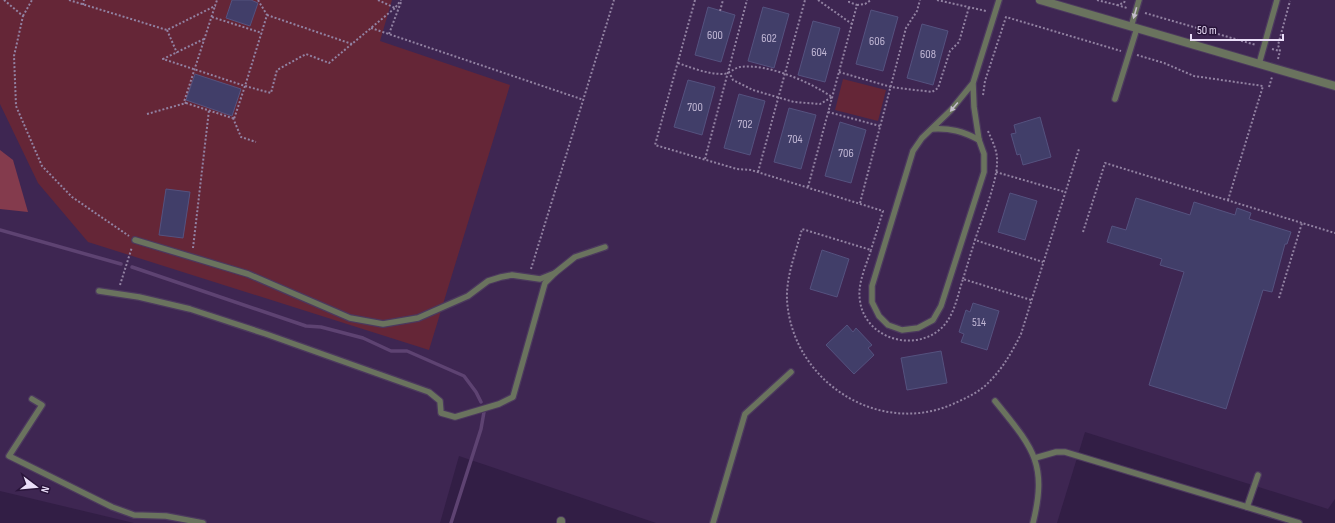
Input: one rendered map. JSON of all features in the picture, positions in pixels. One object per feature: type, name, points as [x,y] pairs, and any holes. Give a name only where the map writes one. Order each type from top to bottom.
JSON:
[{"type":"street","points":[[1040,0],[1335,86]]},
{"type":"lane","points":[[973,83],[951,110],[922,138],[913,151],[872,286],[872,302],[879,316],[888,325],[902,330],[918,328],[933,320],[941,306],[984,172],[984,154],[979,140],[974,107],[973,83],[999,0]]},
{"type":"lane","points":[[1115,100],[1129,53],[1139,0]]},
{"type":"lane","points":[[1259,64],[1277,0]]},
{"type":"lane","points":[[932,128],[947,128],[966,133],[979,140]]},
{"type":"lane","points":[[135,240],[248,274],[350,318],[383,324],[418,318],[468,296],[488,281],[501,277],[512,275],[540,279],[555,273]]},
{"type":"lane","points":[[99,291],[190,309],[266,334],[428,392],[440,401],[441,413],[455,417],[499,404],[513,397],[545,283],[575,257],[605,247]]},
{"type":"lane","points":[[713,523],[745,414],[791,372]]},
{"type":"lane","points":[[32,399],[42,405],[9,456],[112,507],[134,515],[166,516],[203,523]]},
{"type":"lane","points":[[995,401],[1023,436],[1035,458],[1039,478],[1038,502],[1033,523]]},
{"type":"lane","points":[[1035,458],[1056,452],[1065,452],[1299,523]]},
{"type":"lane","points":[[1247,507],[1258,475]]},
{"type":"path","points":[[4,0],[23,16]]},
{"type":"path","points":[[32,0],[23,16],[14,56],[16,106],[42,166],[72,197],[135,240],[118,294]]},
{"type":"path","points":[[68,0],[167,30],[215,6]]},
{"type":"path","points":[[82,5],[84,0]]},
{"type":"path","points":[[186,103],[184,102],[217,0]]},
{"type":"path","points":[[258,0],[267,15],[352,44]]},
{"type":"path","points":[[378,0],[395,8]]},
{"type":"path","points":[[528,278],[614,0]]},
{"type":"path","points":[[695,0],[655,145],[737,169],[758,172],[883,211],[871,250]]},
{"type":"path","points":[[720,11],[723,0]]},
{"type":"path","points":[[705,160],[747,0]]},
{"type":"path","points":[[758,172],[806,0]]},
{"type":"path","points":[[818,0],[852,24]]},
{"type":"path","points":[[849,0],[849,2],[857,5],[865,4],[871,0]]},
{"type":"path","points":[[860,204],[906,28],[916,11],[920,0]]},
{"type":"path","points":[[937,0],[1006,17],[1164,63],[1194,76],[1263,86],[1228,200]]},
{"type":"path","points":[[1097,0],[1263,48],[1280,51]]},
{"type":"path","points":[[1117,5],[1124,3],[1125,0]]},
{"type":"path","points":[[204,39],[163,60],[271,93],[277,70],[306,54],[329,63],[395,8],[401,1]]},
{"type":"path","points":[[389,34],[401,1]]},
{"type":"path","points":[[1269,87],[1280,51],[1278,45],[1290,1]]},
{"type":"path","points":[[808,187],[857,5]]},
{"type":"path","points":[[839,72],[891,87],[932,92],[938,88],[950,51],[959,42],[969,7]]},
{"type":"path","points":[[232,118],[234,119],[267,15]]},
{"type":"path","points":[[211,17],[262,34]]},
{"type":"path","points":[[983,97],[985,81],[1006,17]]},
{"type":"path","points":[[371,28],[584,100]]},
{"type":"path","points":[[167,30],[177,53]]},
{"type":"path","points":[[678,63],[705,72],[725,74],[739,67],[762,68],[785,74],[818,87],[832,97]]},
{"type":"path","points":[[729,72],[733,80],[747,87],[794,102],[820,104],[832,97]]},
{"type":"path","points":[[147,114],[186,103],[232,118],[241,137],[256,142]]},
{"type":"path","points":[[192,256],[209,110]]},
{"type":"path","points":[[828,112],[880,126]]},
{"type":"path","points":[[963,279],[996,172],[997,163],[995,147],[986,126]]},
{"type":"path","points":[[1037,281],[1079,149]]},
{"type":"path","points":[[1083,232],[1105,163],[1335,233]]},
{"type":"path","points":[[996,172],[1065,192]]},
{"type":"path","points":[[1279,298],[1302,223]]},
{"type":"path","points":[[975,240],[1043,262]]},
{"type":"shaded area","points":[[0,0],[1335,0],[1335,499],[1328,509],[1085,432],[1057,523],[656,523],[459,456],[440,523],[134,523],[0,491]]},
{"type":"shaded area","points":[[0,0],[392,0],[380,41],[510,85],[429,350],[88,242],[38,183],[0,104]]},
{"type":"shaded area","points":[[843,79],[886,90],[878,121],[835,110]]},
{"type":"shaded area","points":[[0,150],[13,160],[28,212],[0,209]]},
{"type":"building","points":[[232,0],[251,0],[258,3],[250,26],[226,18]]},
{"type":"building","points":[[708,7],[735,15],[721,62],[695,55]]},
{"type":"building","points":[[763,7],[789,14],[774,68],[748,61]]},
{"type":"building","points":[[871,10],[898,17],[883,71],[856,64]]},
{"type":"building","points":[[813,21],[840,28],[825,82],[798,75]]},
{"type":"building","points":[[922,24],[948,31],[933,85],[907,78]]},
{"type":"building","points":[[195,74],[241,89],[232,116],[186,100]]},
{"type":"building","points":[[688,80],[715,87],[702,135],[674,127]]},
{"type":"building","points":[[739,94],[765,101],[750,155],[724,148]]},
{"type":"building","points":[[789,108],[816,115],[801,169],[774,162]]},
{"type":"building","points":[[1040,117],[1051,157],[1023,165],[1020,154],[1017,155],[1011,134],[1016,133],[1014,125]]},
{"type":"building","points":[[840,122],[866,130],[851,183],[825,176]]},
{"type":"building","points":[[166,189],[190,192],[183,238],[159,235]]},
{"type":"building","points":[[1010,193],[1037,201],[1025,240],[998,232]]},
{"type":"building","points":[[1136,198],[1190,215],[1194,202],[1235,215],[1237,208],[1251,213],[1249,219],[1291,232],[1287,244],[1285,244],[1272,292],[1263,290],[1226,409],[1149,385],[1184,272],[1160,265],[1162,259],[1107,242],[1112,226],[1126,230]]},
{"type":"building","points":[[822,250],[849,259],[837,297],[810,289]]},
{"type":"building","points":[[973,303],[999,311],[987,350],[961,342],[964,334],[959,332],[966,310],[970,312]]},
{"type":"building","points":[[847,325],[853,332],[856,328],[872,345],[868,348],[874,355],[854,374],[826,345]]},
{"type":"building","points":[[941,351],[947,383],[907,390],[901,358]]},
{"type":"waterway","points":[[0,230],[121,264]]},
{"type":"waterway","points":[[132,267],[306,326],[321,327],[363,338],[391,351],[407,351],[464,376],[476,392],[481,402]]},
{"type":"waterway","points":[[451,523],[481,429],[484,412]]}]
